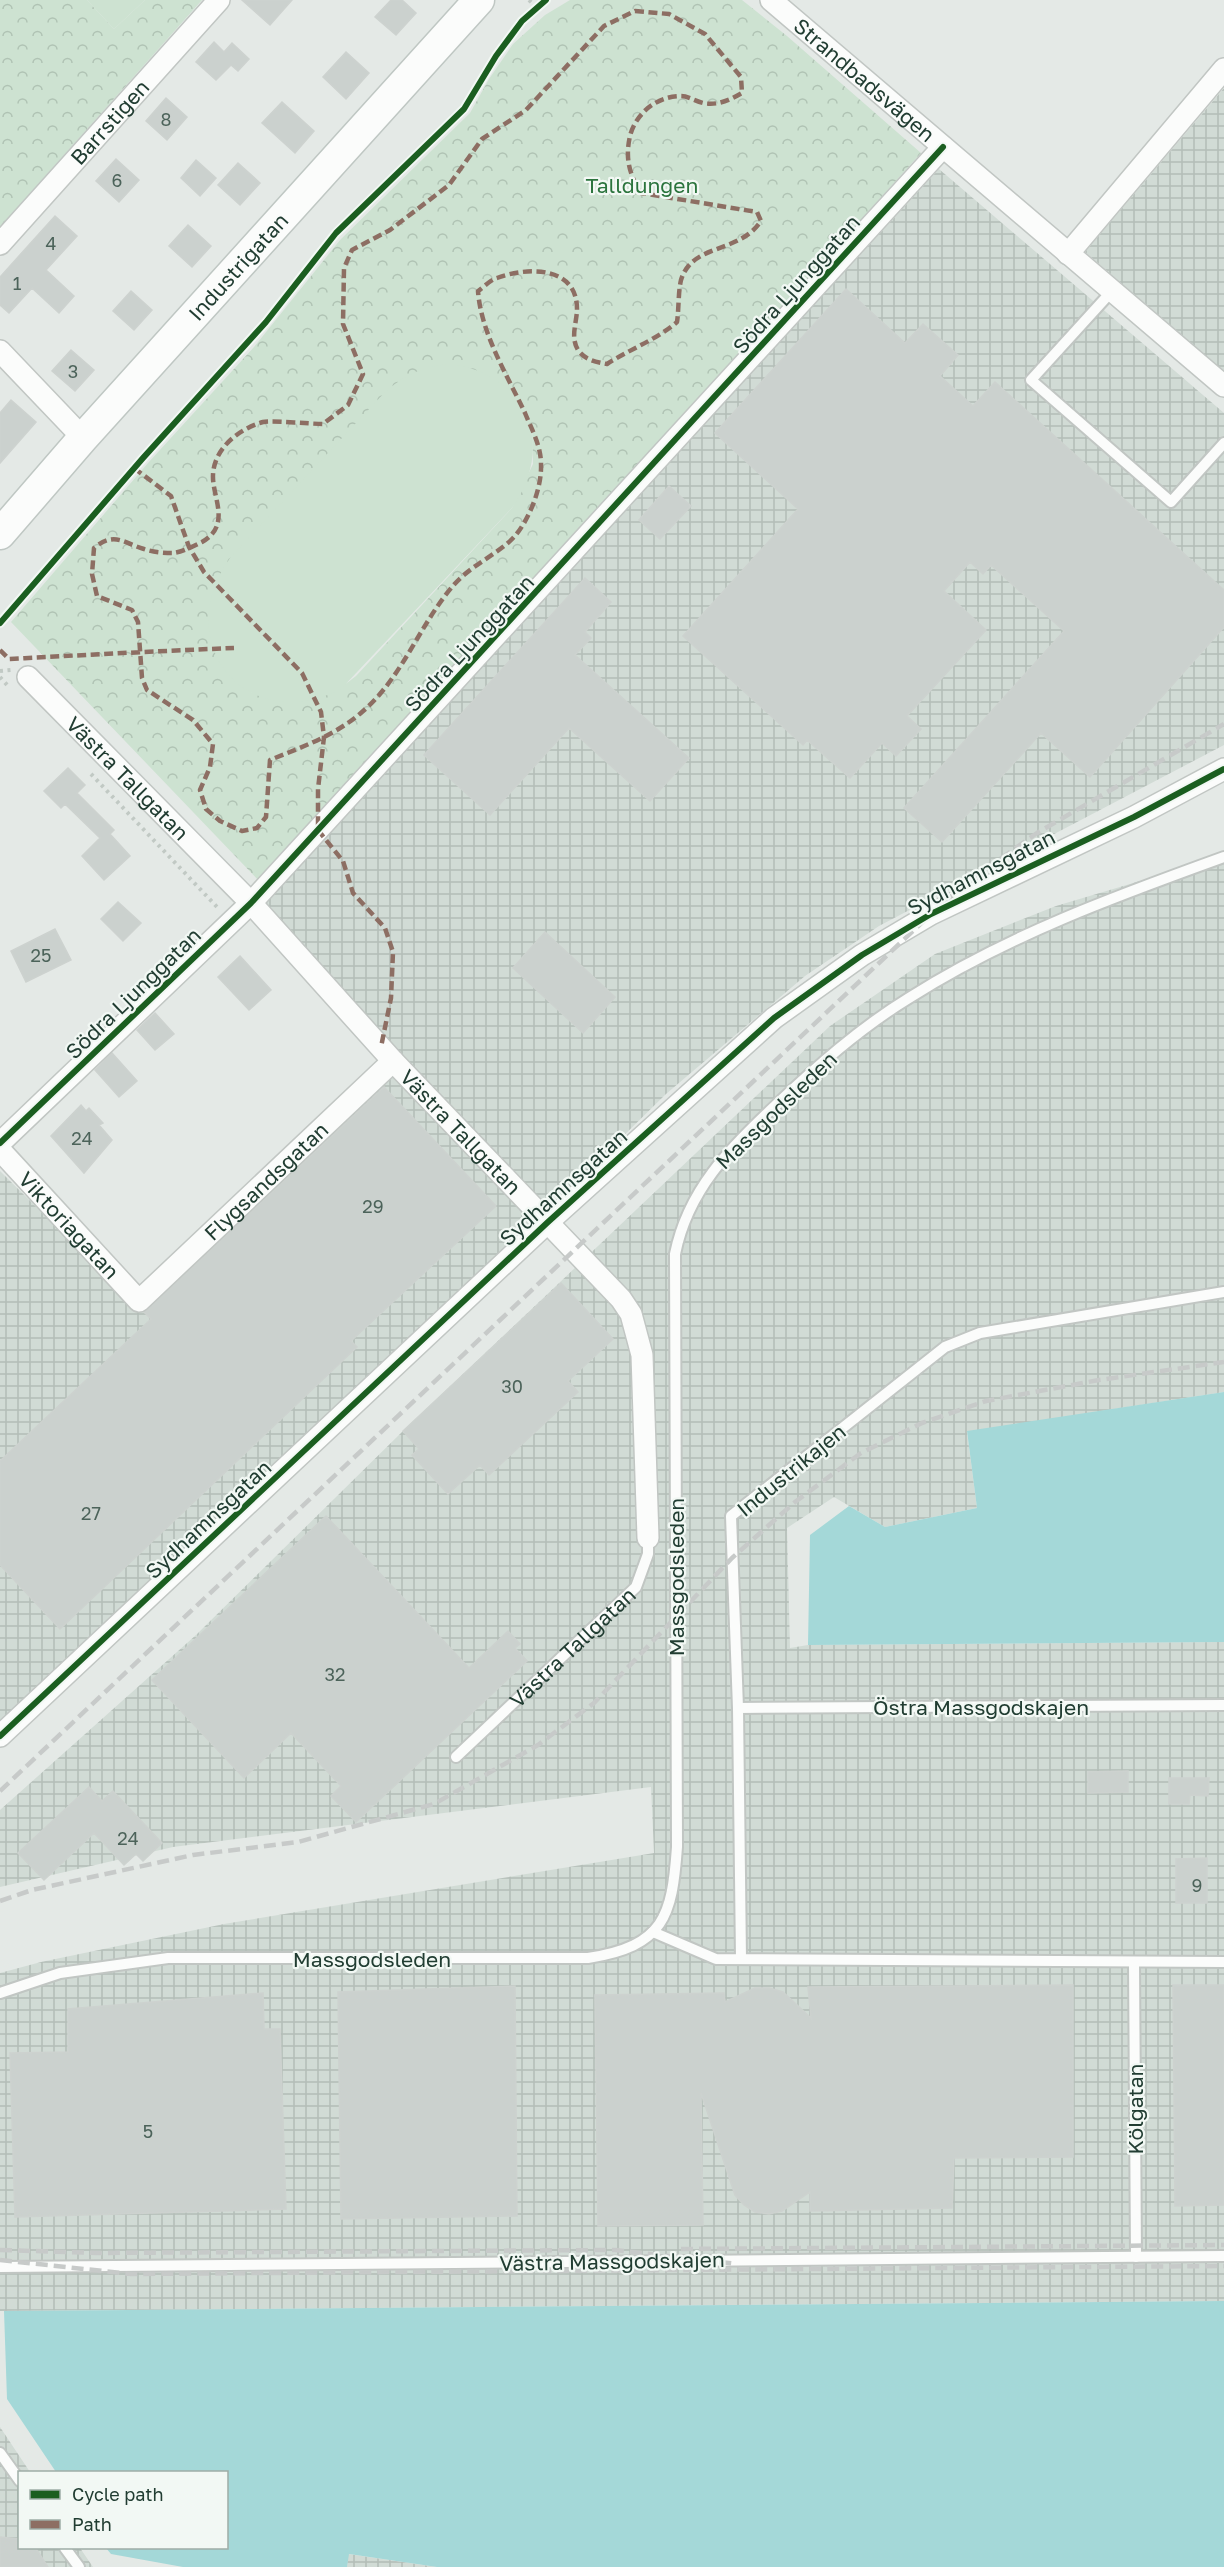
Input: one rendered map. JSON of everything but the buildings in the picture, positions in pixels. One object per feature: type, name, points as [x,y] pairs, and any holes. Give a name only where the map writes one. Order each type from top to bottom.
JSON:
[{"type":"street","name":"Barrstigen","points":[[0,244],[219,0]]},
{"type":"street","name":"Industrigatan","points":[[0,534],[83,438],[479,0]]},
{"type":"street","name":"Strandbadsvägen","points":[[771,0],[1224,386]]},
{"type":"street","points":[[1068,254],[1224,69]]},
{"type":"street","name":"Södra Ljunggatan","points":[[0,1143],[251,903],[943,147]]},
{"type":"street","points":[[0,351],[83,438]]},
{"type":"street","name":"Västra Tallgatan","points":[[22,685],[251,903],[393,1061],[621,1299],[636,1329],[642,1355],[648,1538]]},
{"type":"street","name":"Sydhamnsgatan","points":[[0,1736],[548,1222],[774,1018],[818,984],[931,914],[1134,817],[1224,769]]},
{"type":"street","name":"Flygsandsgatan","points":[[139,1301],[393,1061]]},
{"type":"street","name":"Viktoriagatan","points":[[0,1150],[139,1301]]},
{"type":"lane","points":[[1112,291],[1031,380],[1171,502],[1224,443]]},
{"type":"lane","name":"Massgodsleden","points":[[0,1993],[60,1973],[168,1958],[588,1958],[612,1954],[629,1948],[653,1932],[665,1917],[671,1901],[677,1847],[675,1254],[680,1229],[701,1185],[737,1141],[826,1059],[907,999],[951,972],[1094,906],[1224,857]]},
{"type":"lane","name":"Industrikajen","points":[[741,1959],[738,1708],[731,1516],[945,1347],[980,1333],[1224,1292]]},
{"type":"lane","name":"Västra Tallgatan","points":[[456,1757],[636,1587],[648,1554],[648,1538]]},
{"type":"lane","name":"Östra Massgodskajen","points":[[738,1708],[1224,1705]]},
{"type":"lane","points":[[653,1932],[716,1959],[1224,1962]]},
{"type":"lane","name":"Kölgatan","points":[[1134,1962],[1136,2257]]},
{"type":"lane","name":"Västra Massgodskajen","points":[[0,2267],[1224,2256]]},
{"type":"lane","points":[[0,2452],[18,2478]]},
{"type":"lane","points":[[67,2549],[79,2567]]},
{"type":"path","points":[[529,0],[536,7]]},
{"type":"path","points":[[0,677],[22,685]]},
{"type":"path","points":[[88,770],[231,922]]},
{"type":"shaded area","points":[[1224,88],[1224,371],[1085,252]]},
{"type":"shaded area","points":[[939,169],[1224,413],[1224,745],[879,926],[805,976],[666,1094],[549,1209],[259,909]]},
{"type":"shaded area","points":[[1224,856],[1224,1392],[967,1432],[977,1508],[885,1527],[834,1497],[787,1528],[790,1648],[808,1645],[1224,1642],[1224,2301],[0,2311],[0,1973],[41,1962],[224,1924],[654,1853],[651,1787],[173,1847],[0,1887],[0,1810],[196,1635],[403,1431],[830,1026],[935,954],[1056,906]]},
{"type":"shaded area","points":[[390,1071],[537,1224],[0,1727],[0,1171],[138,1308]]},
{"type":"shaded area","points":[[0,2427],[29,2471],[18,2471],[18,2549],[81,2549],[93,2567],[0,2567]]},
{"type":"shaded area","points":[[348,2554],[437,2567],[347,2567]]},
{"type":"green space","points":[[0,0],[87,0],[114,29],[145,0],[202,0],[0,227]]},
{"type":"green space","points":[[87,0],[145,0],[114,29]]},
{"type":"green space","name":"Talldungen","points":[[570,0],[742,0],[787,36],[921,153],[262,884],[11,622],[148,463],[254,347],[340,240],[470,113],[489,79],[513,44],[545,15]],"holes":[[[532,430],[533,464],[512,508],[356,676],[332,692],[306,700],[279,700],[251,692]]]},
{"type":"green space","points":[[451,364],[478,371],[499,382],[516,398],[527,416],[532,438],[532,460],[525,484],[512,508],[341,689],[307,701],[276,701],[249,691],[228,674],[214,650],[209,622],[213,590],[230,558],[385,392],[400,380],[416,372]]},
{"type":"water","points":[[1224,1392],[1224,1642],[808,1645],[810,1535],[849,1506],[885,1527],[977,1508],[967,1431]]},
{"type":"water","points":[[1224,2301],[1224,2567],[437,2567],[349,2554],[347,2567],[183,2567],[111,2554],[107,2549],[228,2549],[228,2471],[55,2471],[7,2399],[4,2311]]},
{"type":"railway","points":[[0,1791],[931,914],[970,880],[1037,833],[1224,724]]},
{"type":"railway","points":[[0,1901],[32,1890],[193,1855],[298,1842],[434,1804],[538,1745],[594,1703],[732,1558],[795,1502],[861,1453],[922,1423],[986,1401],[1099,1380],[1224,1362]]},
{"type":"railway","points":[[681,2249],[1224,2245]]},
{"type":"railway","points":[[0,2250],[97,2253],[615,2250],[737,2264]]},
{"type":"railway","points":[[0,2260],[131,2274],[1224,2266]]},
{"type":"marked path","points":[[635,11],[669,14],[705,34],[741,77],[742,93],[713,104],[684,96],[672,97],[656,103],[642,113],[630,136],[628,152],[631,172],[641,193],[757,212],[761,221],[741,239],[705,254],[687,268],[680,285],[677,322],[607,364],[587,358],[578,350],[574,340],[577,309],[575,295],[569,284],[559,277],[535,271],[509,274],[494,279],[478,291],[489,338],[536,438],[541,473],[530,511],[515,536],[467,572],[452,587],[388,684],[362,712],[330,734],[270,760],[266,817],[257,828],[242,831],[220,821],[206,809],[200,790],[210,767],[213,744],[193,720],[147,690],[142,678],[138,622],[132,610],[97,596],[92,574],[94,548],[114,539],[150,551],[172,553],[183,551],[202,542],[211,535],[216,527],[218,510],[213,483],[214,465],[229,441],[245,429],[263,422],[323,424],[348,405],[363,374],[343,324],[344,268],[352,250],[390,230],[449,185],[482,139],[526,110],[604,26],[635,11]]},
{"type":"marked path","points":[[134,468],[171,496],[189,547],[204,572],[302,673],[321,712],[324,737],[318,789],[318,830],[343,861],[353,893],[385,928],[393,952],[391,998],[381,1047]]},
{"type":"marked path","points":[[0,650],[9,659],[234,648]]},
{"type":"cycle path","points":[[0,623],[143,458],[266,322],[336,233],[464,109],[496,56],[522,21],[546,0]]},
{"type":"cycle path","points":[[0,1143],[251,903],[943,147]]},
{"type":"cycle path","points":[[0,1736],[548,1222],[774,1018],[862,955],[931,914],[1134,817],[1224,769]]}]
